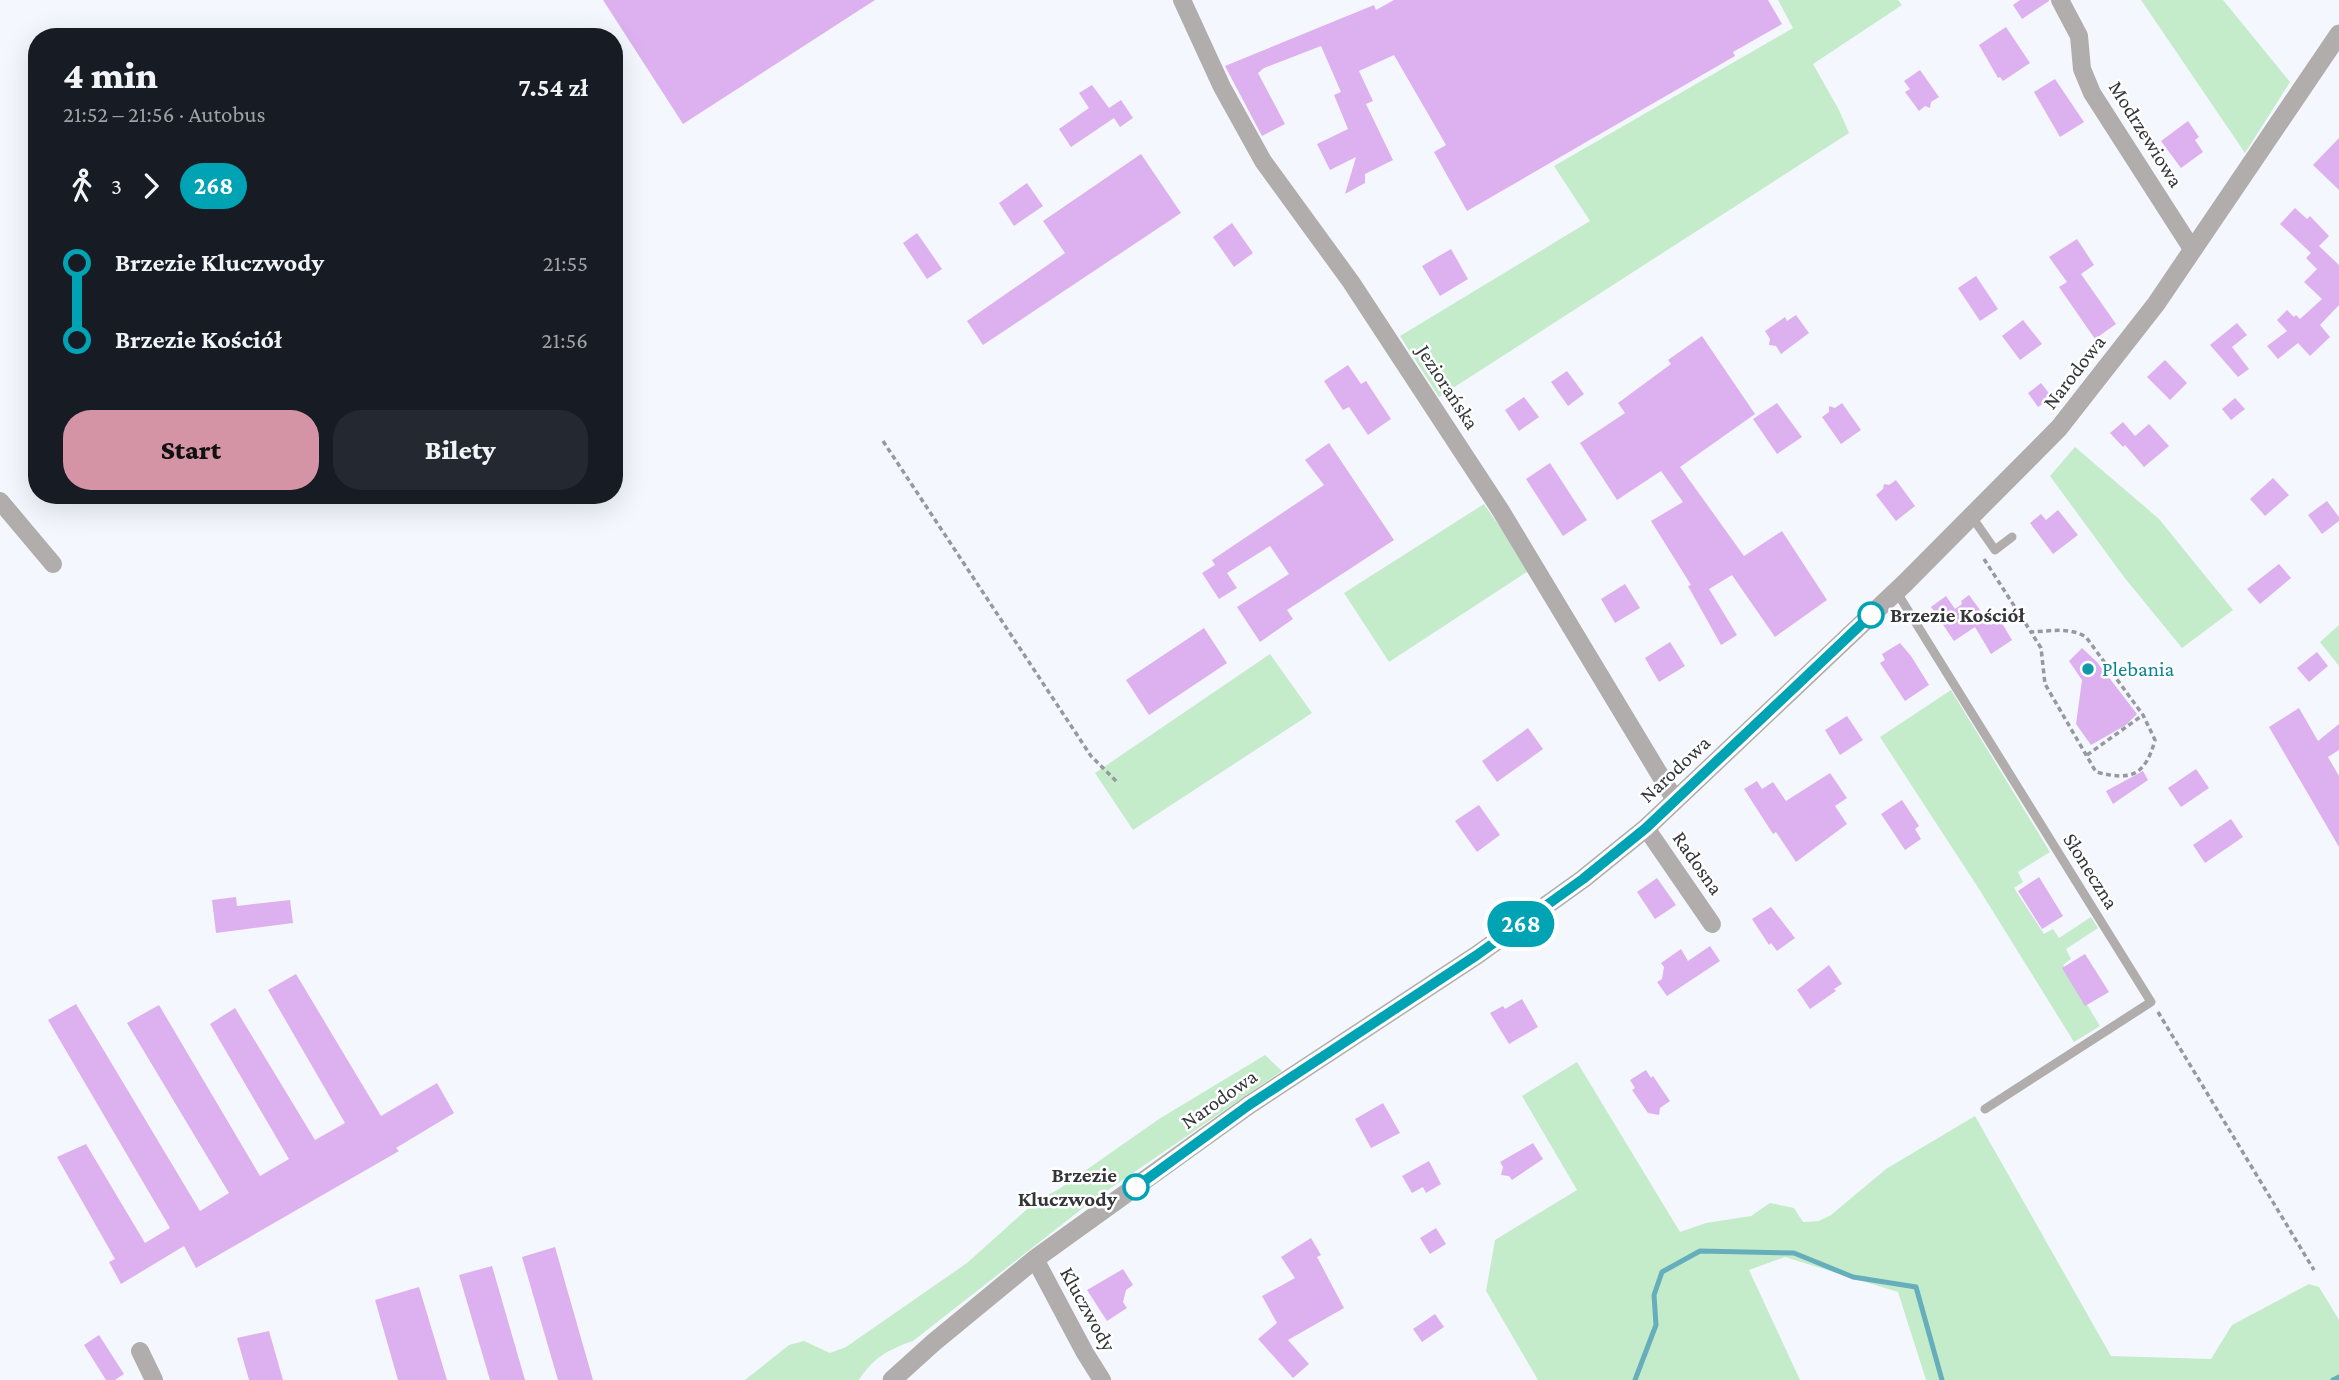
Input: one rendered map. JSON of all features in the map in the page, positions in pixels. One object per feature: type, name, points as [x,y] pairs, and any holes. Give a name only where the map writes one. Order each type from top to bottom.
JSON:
[{"type":"street","name":"Jeziorańska","points":[[1182,0],[1222,87],[1263,161],[1351,282],[1502,511],[1675,800]]},
{"type":"street","name":"Modrzewiowa","points":[[2060,0],[2079,36],[2082,69],[2092,93],[2192,249]]},
{"type":"street","name":"Narodowa","points":[[892,1380],[1034,1259],[1249,1105],[1477,955],[1583,879],[1646,828],[2026,465],[2082,402],[2156,304],[2339,34]]},
{"type":"street","points":[[0,501],[54,564]]},
{"type":"street","name":"Radosna","points":[[1646,828],[1712,924]]},
{"type":"street","name":"Kluczwody","points":[[1034,1259],[1102,1380]]},
{"type":"street","points":[[140,1351],[154,1380]]},
{"type":"lane","points":[[1972,517],[1995,550],[2012,537]]},
{"type":"lane","name":"Słoneczna","points":[[1896,591],[2151,1002]]},
{"type":"lane","points":[[1985,1110],[2151,1002]]},
{"type":"path","points":[[883,441],[1091,755],[1118,783]]},
{"type":"path","points":[[1978,551],[2041,648],[2045,684],[2096,772],[2117,777],[2134,775],[2150,761],[2155,740],[2143,715],[2086,637],[2067,630],[2032,632]]},
{"type":"path","points":[[2087,755],[2143,715]]},
{"type":"path","points":[[2151,1002],[2314,1270]]},
{"type":"green space","points":[[1778,0],[1898,0],[1902,5],[1813,64],[1849,133],[1439,397],[1400,336],[1590,221],[1554,166],[1793,28]]},
{"type":"green space","points":[[2141,0],[2223,0],[2290,82],[2245,153]]},
{"type":"green space","points":[[2075,447],[2159,519],[2233,610],[2182,648],[2124,577],[2050,476]]},
{"type":"green space","points":[[1484,504],[1530,570],[1389,662],[1344,593]]},
{"type":"green space","points":[[2339,625],[2339,666],[2320,642]]},
{"type":"green space","points":[[1270,654],[1312,713],[1133,830],[1095,773]]},
{"type":"green space","points":[[1951,690],[2050,852],[2018,872],[2023,882],[2014,888],[2044,934],[2053,929],[2059,938],[2091,917],[2098,928],[2066,949],[2071,959],[2063,965],[2100,1026],[2074,1042],[1880,737]]},
{"type":"green space","points":[[1265,1055],[1282,1071],[1092,1201],[913,1341],[896,1347],[876,1360],[859,1380],[745,1380],[789,1345],[804,1341],[830,1353],[846,1347],[967,1263],[1035,1202],[1059,1189],[1159,1119]]},
{"type":"green space","points":[[1577,1062],[1680,1232],[1706,1223],[1751,1216],[1770,1203],[1794,1208],[1803,1222],[1819,1221],[1831,1215],[1886,1169],[1975,1116],[2111,1356],[2211,1359],[2232,1325],[2309,1284],[2319,1287],[2339,1320],[2339,1380],[1926,1380],[1898,1292],[1785,1257],[1749,1270],[1800,1380],[1538,1380],[1486,1291],[1495,1240],[1577,1190],[1522,1096]]},
{"type":"building","points":[[603,0],[875,0],[683,124]]},
{"type":"building","points":[[1394,0],[1768,0],[1782,24],[1733,52],[1735,56],[1467,211],[1434,152],[1446,145],[1394,55],[1359,71],[1373,101],[1366,104],[1393,160],[1365,174],[1365,183],[1345,194],[1356,157],[1330,170],[1317,144],[1348,129],[1334,95],[1341,92],[1321,46],[1264,68],[1258,73],[1285,124],[1262,136],[1225,66],[1374,5],[1376,10]]},
{"type":"building","points":[[2020,0],[2049,1],[2022,19],[2013,5]]},
{"type":"building","points":[[2006,27],[2030,63],[2003,81],[1998,78],[1979,45]]},
{"type":"building","points":[[1920,70],[1939,97],[1931,102],[1930,108],[1925,106],[1919,111],[1905,92],[1910,89],[1904,81]]},
{"type":"building","points":[[2055,79],[2084,122],[2060,137],[2034,92]]},
{"type":"building","points":[[1092,85],[1109,108],[1121,100],[1133,118],[1120,127],[1114,118],[1071,147],[1059,129],[1089,108],[1079,93]]},
{"type":"building","points":[[2188,121],[2199,137],[2195,140],[2203,152],[2181,168],[2161,141]]},
{"type":"building","points":[[2339,138],[2339,190],[2313,165]]},
{"type":"building","points":[[1141,154],[1181,213],[983,345],[967,321],[1065,253],[1043,221]]},
{"type":"building","points":[[1027,183],[1043,206],[1014,226],[999,203]]},
{"type":"building","points":[[2295,208],[2307,219],[2310,216],[2329,236],[2319,246],[2339,265],[2339,305],[2320,325],[2330,337],[2310,356],[2298,343],[2278,359],[2267,346],[2287,331],[2277,320],[2287,310],[2300,319],[2322,299],[2304,282],[2317,269],[2306,258],[2311,253],[2280,224]]},
{"type":"building","points":[[1232,223],[1253,253],[1234,267],[1213,237]]},
{"type":"building","points":[[917,233],[942,269],[927,279],[903,243]]},
{"type":"building","points":[[2077,239],[2094,265],[2081,274],[2116,324],[2095,339],[2059,287],[2067,282],[2049,257]]},
{"type":"building","points":[[1451,249],[1468,279],[1440,296],[1422,266]]},
{"type":"building","points":[[1976,276],[1998,309],[1980,321],[1958,288]]},
{"type":"building","points":[[1796,315],[1809,333],[1781,354],[1776,346],[1769,345],[1770,339],[1765,331],[1785,317],[1787,321]]},
{"type":"building","points":[[2023,320],[2042,344],[2020,360],[2002,336]]},
{"type":"building","points":[[2237,323],[2247,335],[2232,347],[2249,369],[2238,377],[2210,345]]},
{"type":"building","points":[[1702,336],[1755,414],[1680,467],[1744,556],[1782,531],[1827,600],[1775,637],[1732,575],[1709,589],[1737,635],[1721,645],[1688,586],[1691,585],[1651,521],[1683,502],[1661,471],[1617,500],[1580,443],[1625,413],[1618,403],[1671,364],[1668,360]]},
{"type":"building","points":[[2165,360],[2187,383],[2170,400],[2147,377]]},
{"type":"building","points":[[1348,365],[1361,384],[1366,381],[1391,419],[1368,435],[1349,407],[1343,410],[1324,381]]},
{"type":"building","points":[[1567,371],[1584,394],[1568,406],[1551,382]]},
{"type":"building","points":[[2041,383],[2052,397],[2038,407],[2028,393]]},
{"type":"building","points":[[1524,397],[1539,417],[1519,431],[1505,410]]},
{"type":"building","points":[[2235,398],[2245,409],[2231,420],[2222,409]]},
{"type":"building","points":[[1777,403],[1802,437],[1777,454],[1753,419]]},
{"type":"building","points":[[1842,403],[1861,430],[1841,444],[1822,417],[1829,412],[1829,406],[1835,408]]},
{"type":"building","points":[[2123,422],[2135,436],[2149,424],[2169,446],[2144,467],[2125,445],[2123,447],[2110,433]]},
{"type":"building","points":[[1329,443],[1394,540],[1287,610],[1293,619],[1260,642],[1237,607],[1289,574],[1270,546],[1227,573],[1237,588],[1219,599],[1202,573],[1215,565],[1212,560],[1324,485],[1305,460]]},
{"type":"building","points":[[1550,463],[1587,520],[1563,536],[1526,479]]},
{"type":"building","points":[[2273,478],[2289,495],[2265,516],[2250,499]]},
{"type":"building","points":[[1896,480],[1915,506],[1896,521],[1876,495],[1883,489],[1884,484],[1889,485]]},
{"type":"building","points":[[2327,501],[2339,521],[2322,534],[2308,515]]},
{"type":"building","points":[[2058,510],[2078,535],[2053,554],[2030,523],[2041,514],[2046,520]]},
{"type":"building","points":[[2279,564],[2291,578],[2260,604],[2247,589]]},
{"type":"building","points":[[1625,584],[1640,608],[1615,623],[1601,599]]},
{"type":"building","points":[[1969,595],[1991,625],[2000,620],[2012,640],[1991,654],[1975,627],[1954,641],[1931,607],[1946,596],[1955,609]]},
{"type":"building","points":[[1204,628],[1227,663],[1149,715],[1126,680]]},
{"type":"building","points":[[1670,642],[1685,666],[1659,682],[1645,658]]},
{"type":"building","points":[[1900,643],[1929,685],[1905,701],[1880,663],[1885,660],[1882,654]]},
{"type":"building","points":[[2082,648],[2097,662],[2137,714],[2126,725],[2091,745],[2076,724],[2082,680],[2069,661]]},
{"type":"building","points":[[2317,652],[2328,666],[2309,682],[2297,668]]},
{"type":"building","points":[[2299,708],[2318,741],[2339,724],[2339,750],[2328,757],[2339,776],[2339,847],[2269,727]]},
{"type":"building","points":[[1847,716],[1863,740],[1840,755],[1825,730]]},
{"type":"building","points":[[1528,728],[1543,749],[1497,782],[1482,761]]},
{"type":"building","points":[[2196,769],[2209,788],[2181,807],[2168,788]]},
{"type":"building","points":[[2143,771],[2148,780],[2113,804],[2106,791]]},
{"type":"building","points":[[1830,773],[1847,798],[1835,806],[1847,824],[1796,862],[1776,832],[1773,834],[1744,789],[1757,781],[1762,789],[1773,782],[1786,801]]},
{"type":"building","points":[[1902,800],[1919,826],[1915,829],[1921,839],[1905,850],[1881,814]]},
{"type":"building","points":[[1479,805],[1500,835],[1477,852],[1455,821]]},
{"type":"building","points":[[2231,819],[2243,837],[2205,863],[2193,845]]},
{"type":"building","points":[[2039,877],[2063,916],[2042,929],[2018,891]]},
{"type":"building","points":[[1657,878],[1676,905],[1655,919],[1637,892]]},
{"type":"building","points":[[236,897],[237,906],[290,900],[293,923],[216,933],[212,900]]},
{"type":"building","points":[[1771,907],[1795,938],[1777,951],[1771,943],[1769,945],[1752,919]]},
{"type":"building","points":[[1710,946],[1720,961],[1667,996],[1657,982],[1662,979],[1664,967],[1661,963],[1681,949],[1688,961]]},
{"type":"building","points":[[2085,954],[2109,992],[2085,1006],[2062,968]]},
{"type":"building","points":[[1829,965],[1842,984],[1810,1009],[1797,990]]},
{"type":"building","points":[[296,974],[381,1116],[437,1083],[454,1113],[396,1148],[399,1151],[196,1268],[184,1246],[121,1284],[109,1262],[115,1259],[57,1157],[86,1144],[145,1243],[170,1228],[48,1020],[76,1004],[200,1211],[229,1193],[127,1023],[159,1005],[260,1176],[289,1159],[210,1024],[235,1008],[315,1140],[345,1123],[268,990]]},
{"type":"building","points":[[1522,999],[1538,1027],[1509,1044],[1490,1013],[1503,1006],[1505,1009]]},
{"type":"building","points":[[1646,1070],[1670,1101],[1660,1108],[1659,1115],[1648,1113],[1632,1090],[1635,1088],[1630,1080]]},
{"type":"building","points":[[1383,1103],[1400,1133],[1371,1148],[1355,1119]]},
{"type":"building","points":[[1533,1143],[1543,1159],[1512,1180],[1509,1176],[1501,1175],[1503,1167],[1500,1162]]},
{"type":"building","points":[[1429,1161],[1441,1184],[1426,1193],[1423,1187],[1412,1193],[1402,1176]]},
{"type":"building","points":[[1436,1228],[1446,1244],[1430,1254],[1420,1238]]},
{"type":"building","points":[[1311,1238],[1321,1255],[1317,1257],[1344,1308],[1288,1340],[1309,1364],[1293,1378],[1258,1339],[1277,1323],[1262,1296],[1295,1278],[1281,1257]]},
{"type":"building","points":[[555,1247],[593,1380],[558,1380],[522,1257]]},
{"type":"building","points":[[492,1266],[525,1380],[490,1380],[459,1275]]},
{"type":"building","points":[[1123,1269],[1133,1285],[1126,1290],[1123,1302],[1127,1308],[1107,1321],[1087,1290]]},
{"type":"building","points":[[419,1287],[447,1380],[398,1380],[375,1300]]},
{"type":"building","points":[[1435,1314],[1444,1327],[1422,1342],[1413,1329]]},
{"type":"building","points":[[269,1331],[283,1380],[249,1380],[237,1338]]},
{"type":"building","points":[[99,1335],[124,1374],[115,1380],[106,1380],[84,1345]]},
{"type":"waterway","points":[[1635,1380],[1656,1325],[1654,1295],[1662,1272],[1700,1251],[1794,1253],[1853,1277],[1916,1287],[1942,1380]]},
{"type":"waterway","points":[[2333,1380],[2339,1377]]},
{"type":"bus line","name":"268","points":[[1136,1187],[1249,1105],[1477,955],[1583,879],[1646,828],[1871,615]]},
{"type":"place","name":"Brzezie Kościół","points":[[1871,615]]},
{"type":"place","name":"Plebania","points":[[2088,669]]},
{"type":"place","name":"Brzezie Kluczwody","points":[[1136,1187]]}]
